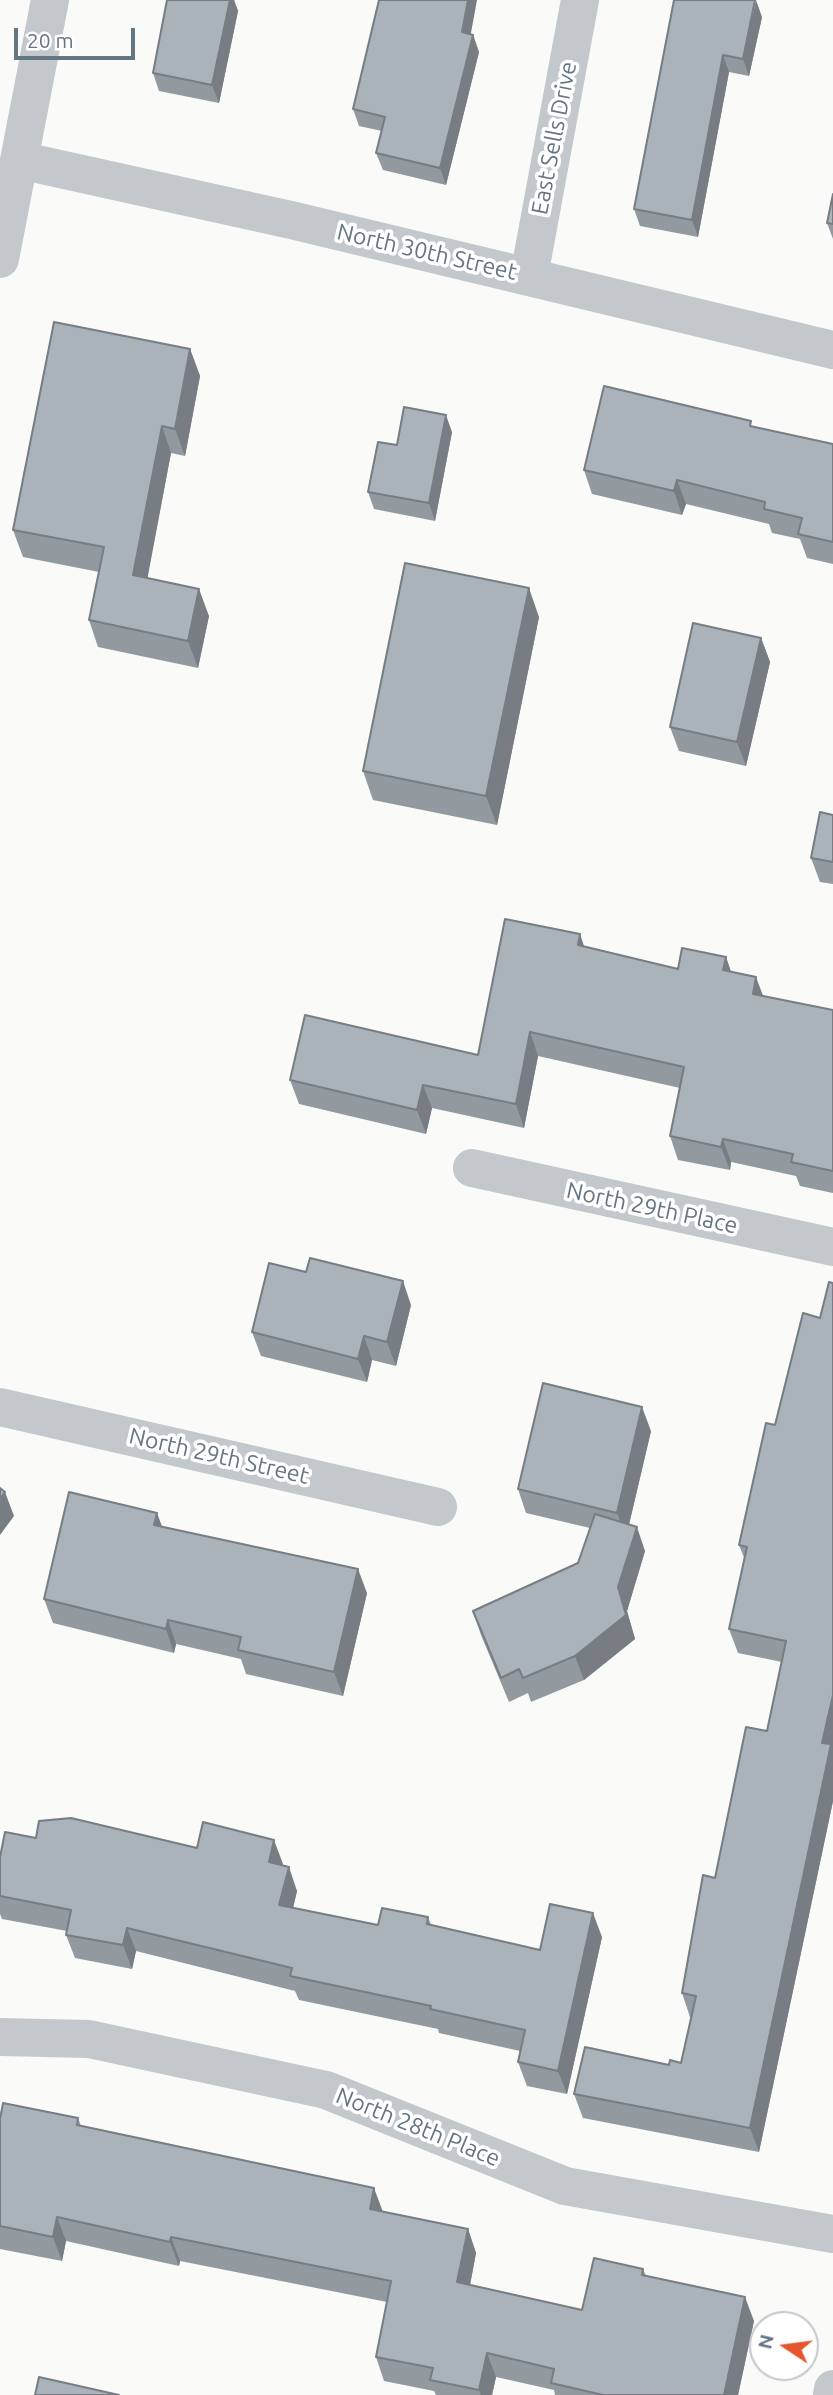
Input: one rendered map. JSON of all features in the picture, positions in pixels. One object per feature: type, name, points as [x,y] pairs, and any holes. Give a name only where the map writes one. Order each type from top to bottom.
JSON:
[{"type":"street","points":[[0,259],[50,0]]},
{"type":"street","name":"East Sells Drive","points":[[529,276],[580,0]]},
{"type":"street","name":"North 30th Street","points":[[19,160],[529,276],[833,350]]},
{"type":"street","name":"North 29th Place","points":[[472,1168],[833,1247]]},
{"type":"street","name":"North 29th Street","points":[[0,1407],[438,1507]]},
{"type":"street","name":"North 28th Place","points":[[0,2037],[89,2039],[326,2090],[565,2186],[833,2234]]},
{"type":"street","points":[[832,2395],[833,2389]]},
{"type":"building","points":[[167,0],[230,0],[212,85],[153,73]]},
{"type":"building","points":[[379,0],[468,0],[462,32],[473,35],[440,168],[376,153],[385,117],[353,109]]},
{"type":"building","points":[[674,0],[755,0],[743,59],[723,55],[692,220],[634,209]]},
{"type":"building","points":[[833,194],[833,224],[827,223]]},
{"type":"building","points":[[54,322],[190,349],[175,429],[162,426],[133,575],[199,589],[188,641],[89,620],[104,547],[13,530]]},
{"type":"building","points":[[604,386],[751,421],[750,426],[833,444],[833,542],[798,534],[802,518],[764,509],[765,502],[677,480],[674,491],[584,470]]},
{"type":"building","points":[[404,407],[446,415],[429,503],[368,492],[378,442],[397,445]]},
{"type":"building","points":[[405,563],[529,588],[486,796],[363,771]]},
{"type":"building","points":[[693,623],[761,638],[737,742],[670,727]]},
{"type":"building","points":[[820,812],[833,815],[833,862],[811,858]]},
{"type":"building","points":[[505,919],[580,934],[578,945],[678,969],[682,948],[726,957],[723,970],[756,977],[753,994],[833,1010],[833,1171],[791,1162],[793,1154],[723,1139],[721,1147],[670,1136],[684,1067],[530,1032],[516,1104],[423,1085],[417,1110],[290,1080],[305,1015],[478,1055]]},
{"type":"building","points":[[310,1258],[403,1281],[387,1342],[364,1336],[358,1359],[252,1332],[269,1263],[306,1272]]},
{"type":"building","points":[[829,1282],[833,1283],[833,1695],[822,1743],[831,1744],[750,2128],[574,2094],[585,2047],[669,2065],[670,2060],[681,2063],[696,1996],[682,1993],[703,1875],[715,1878],[746,1727],[767,1731],[786,1641],[729,1629],[747,1547],[739,1545],[766,1423],[775,1425],[803,1313],[820,1318]]},
{"type":"building","points":[[543,1383],[642,1407],[617,1513],[518,1489]]},
{"type":"building","points":[[69,1492],[157,1513],[154,1525],[358,1569],[334,1672],[238,1650],[241,1637],[168,1620],[166,1629],[44,1599]]},
{"type":"building","points":[[595,1514],[637,1527],[618,1587],[626,1615],[575,1656],[523,1678],[519,1669],[501,1678],[473,1611],[578,1563]]},
{"type":"building","points":[[71,1818],[197,1848],[203,1822],[274,1840],[269,1862],[289,1867],[279,1905],[378,1925],[382,1908],[428,1917],[427,1924],[540,1950],[550,1904],[593,1913],[558,2071],[518,2062],[525,2030],[430,2009],[431,2006],[290,1976],[292,1968],[127,1928],[123,1945],[66,1935],[71,1910],[0,1896],[0,1857],[5,1832],[36,1838],[39,1821]]},
{"type":"building","points":[[3,2103],[78,2118],[77,2125],[374,2188],[370,2209],[468,2229],[457,2282],[582,2310],[594,2258],[643,2269],[642,2275],[745,2297],[724,2395],[603,2395],[551,2383],[554,2369],[487,2353],[479,2390],[430,2380],[433,2368],[376,2357],[391,2281],[171,2237],[170,2242],[57,2217],[53,2237],[0,2226],[0,2119]]},
{"type":"building","points":[[39,2377],[119,2395],[35,2395]]}]
